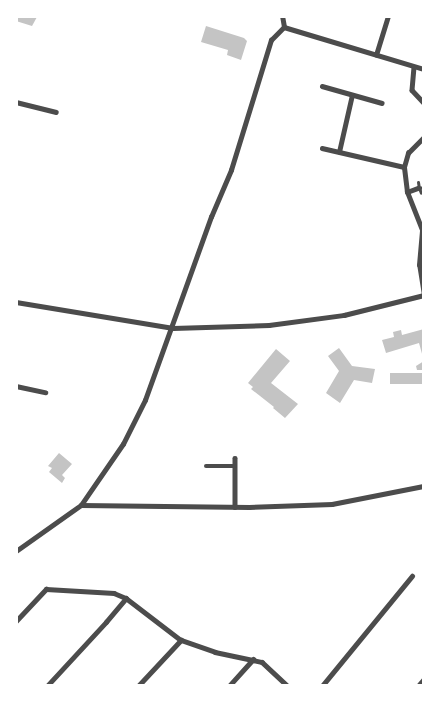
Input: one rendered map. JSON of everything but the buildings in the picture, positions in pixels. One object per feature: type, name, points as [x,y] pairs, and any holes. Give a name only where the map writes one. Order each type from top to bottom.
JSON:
[{"type":"street","points":[[282,16],[284,27]]},
{"type":"street","points":[[376,55],[388,16]]},
{"type":"street","points":[[284,27],[424,69]]},
{"type":"street","points":[[16,551],[81,505],[123,444],[145,400],[173,328],[211,217],[231,170],[271,40],[284,27]]},
{"type":"street","points":[[414,67],[412,90],[424,103]]},
{"type":"street","points":[[322,86],[382,103]]},
{"type":"street","points":[[339,152],[352,95]]},
{"type":"street","points":[[16,102],[56,112]]},
{"type":"street","points":[[16,302],[173,328],[269,324],[344,315],[424,295],[419,265],[422,230],[414,204],[407,192],[404,167],[408,153],[424,137]]},
{"type":"street","points":[[322,148],[404,167]]},
{"type":"street","points":[[407,192],[421,189],[418,182]]},
{"type":"street","points":[[16,386],[45,392]]},
{"type":"street","points":[[235,458],[236,507]]},
{"type":"street","points":[[206,466],[235,466]]},
{"type":"street","points":[[81,505],[236,507],[332,504],[424,486]]},
{"type":"street","points":[[322,686],[412,576]]},
{"type":"street","points":[[16,621],[46,590],[114,593],[126,598],[180,640],[214,652],[262,662],[288,686]]},
{"type":"street","points":[[47,686],[126,598]]},
{"type":"street","points":[[138,686],[180,640]]},
{"type":"street","points":[[229,686],[252,660]]},
{"type":"street","points":[[418,686],[424,679]]}]
